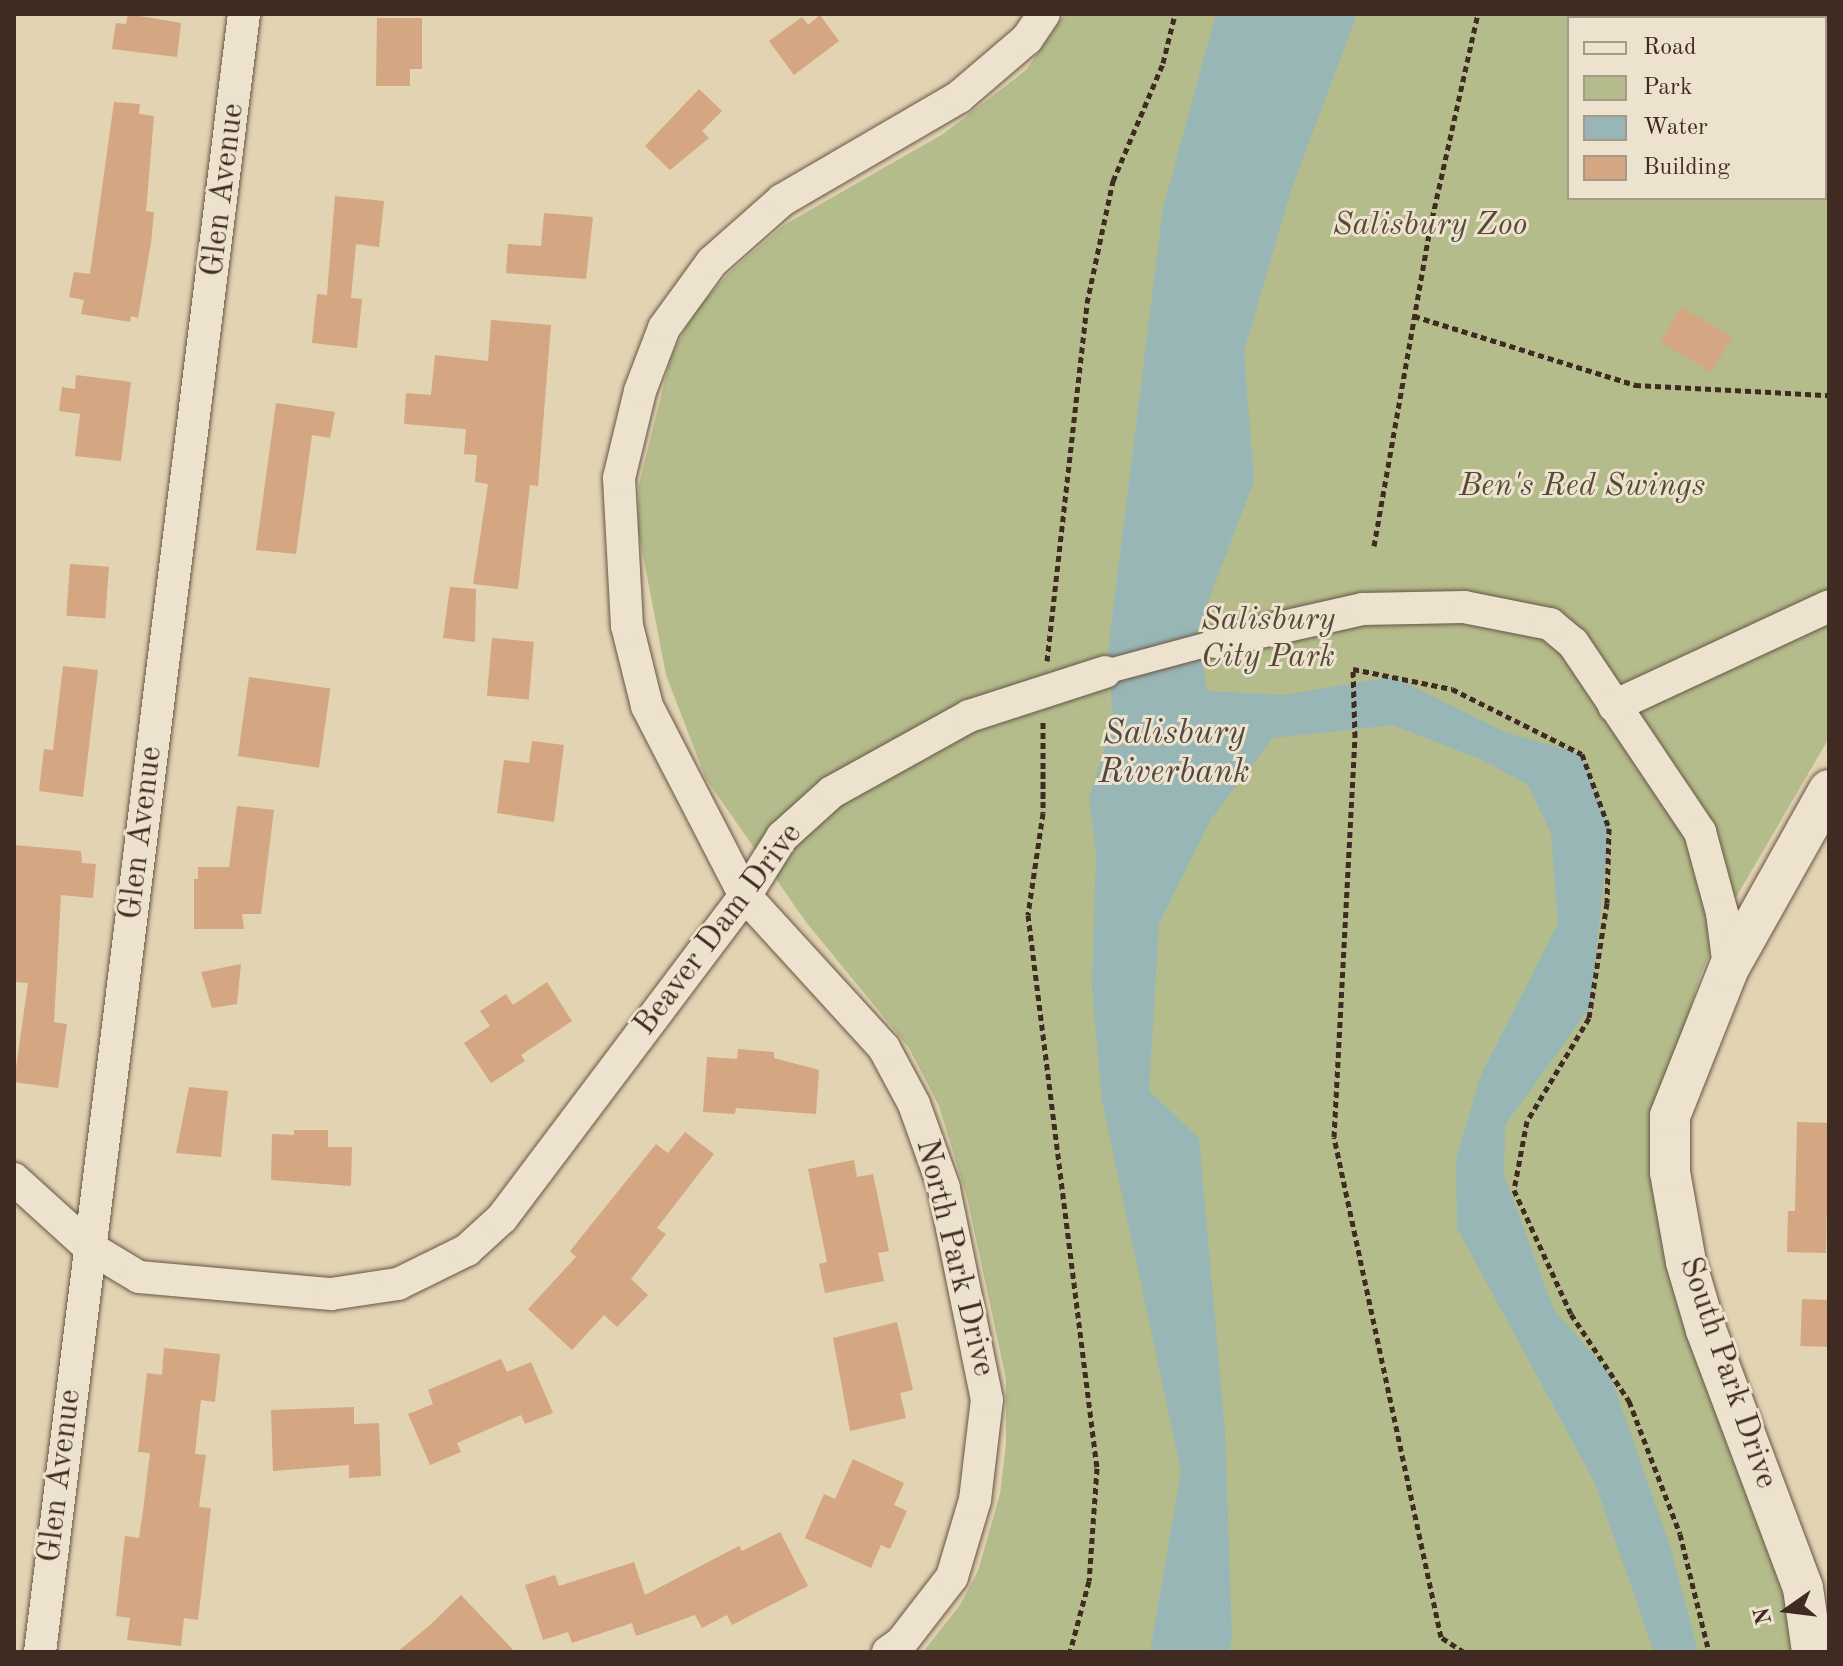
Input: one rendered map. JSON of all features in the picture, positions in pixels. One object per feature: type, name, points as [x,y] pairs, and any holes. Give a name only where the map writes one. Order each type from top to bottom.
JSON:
[{"type":"street","name":"Glen Avenue","points":[[40,1652],[244,14]]},
{"type":"street","name":"North Park Drive","points":[[888,1652],[901,1643],[952,1577],[975,1500],[987,1400],[944,1188],[914,1104],[884,1048],[745,896],[647,706],[627,626],[619,478],[640,391],[664,328],[712,262],[782,200],[959,97],[1027,39],[1044,14]]},
{"type":"street","points":[[1614,706],[1829,606]]},
{"type":"street","name":"Beaver Dam Drive","points":[[14,1179],[89,1247],[139,1277],[331,1294],[398,1284],[467,1250],[502,1218],[745,896],[782,837],[832,792],[969,716],[1044,688],[1216,642],[1363,609],[1505,612],[1550,624],[1573,643],[1700,832],[1722,913],[1729,968]]},
{"type":"street","name":"South Park Drive","points":[[1812,1652],[1803,1588],[1706,1330],[1670,1172],[1670,1116],[1729,968],[1829,790]]},
{"type":"path","points":[[1070,1652],[1089,1581],[1097,1468],[1028,915],[1043,813],[1044,688],[1087,303],[1113,181],[1163,63],[1175,14]]},
{"type":"path","points":[[1374,546],[1414,316],[1478,14]]},
{"type":"path","points":[[1414,316],[1635,385],[1829,395]]},
{"type":"path","points":[[1464,1652],[1441,1637],[1334,1137],[1355,737],[1353,669],[1452,689],[1582,754],[1609,828],[1607,903],[1589,1018],[1527,1121],[1514,1190],[1571,1314],[1629,1401],[1680,1534],[1709,1652]]},
{"type":"green space","name":"Salisbury City Park","points":[[1065,14],[1829,14],[1829,738],[1728,911],[1700,976],[1659,1110],[1798,1652],[923,1652],[960,1605],[978,1571],[1000,1494],[1006,1444],[1006,1379],[967,1197],[939,1106],[909,1048],[806,922],[706,779],[666,675],[638,529],[639,484],[671,356],[695,311],[730,272],[784,225],[943,134],[1026,70]]},
{"type":"water","name":"Salisbury Riverbank","points":[[1216,14],[1357,14],[1291,190],[1244,352],[1254,481],[1197,631],[1207,691],[1283,695],[1393,677],[1505,732],[1582,754],[1609,828],[1591,1006],[1505,1125],[1504,1175],[1554,1310],[1610,1374],[1672,1552],[1698,1652],[1654,1652],[1595,1483],[1457,1228],[1456,1160],[1480,1077],[1558,923],[1551,833],[1527,784],[1482,760],[1393,725],[1273,738],[1211,819],[1159,924],[1149,1091],[1199,1138],[1225,1432],[1232,1637],[1229,1652],[1150,1652],[1181,1471],[1102,1101],[1092,989],[1096,853],[1089,798],[1113,722],[1108,650],[1163,208]]},
{"type":"building","points":[[128,14],[181,23],[177,57],[112,49],[116,23],[126,24]]},
{"type":"building","points":[[820,15],[839,41],[794,75],[769,41],[802,17],[808,25]]},
{"type":"building","points":[[377,18],[422,18],[422,69],[410,69],[410,86],[376,86]]},
{"type":"building","points":[[699,89],[722,111],[702,131],[709,138],[670,170],[645,146]]},
{"type":"building","points":[[114,102],[140,104],[139,114],[154,116],[146,211],[154,212],[151,243],[138,318],[131,316],[130,322],[81,314],[84,300],[69,297],[74,272],[90,274]]},
{"type":"building","points":[[335,196],[384,201],[379,247],[356,244],[351,298],[362,299],[357,348],[312,343],[317,294],[327,295]]},
{"type":"building","points":[[544,213],[593,217],[586,279],[506,273],[508,244],[541,246]]},
{"type":"building","points":[[1681,307],[1732,336],[1712,372],[1660,343]]},
{"type":"building","points":[[491,320],[551,325],[538,486],[530,485],[518,589],[473,584],[488,484],[475,482],[477,455],[464,454],[466,429],[404,424],[406,393],[431,395],[435,355],[488,361]]},
{"type":"building","points":[[76,375],[131,382],[121,461],[75,456],[80,414],[59,411],[62,387],[75,389]]},
{"type":"building","points":[[276,403],[335,412],[330,438],[312,435],[296,554],[256,550]]},
{"type":"building","points":[[70,564],[109,567],[105,619],[66,616]]},
{"type":"building","points":[[450,587],[476,589],[475,642],[443,638]]},
{"type":"building","points":[[492,638],[534,642],[529,699],[487,696]]},
{"type":"building","points":[[63,666],[98,670],[83,797],[39,791],[44,749],[53,750]]},
{"type":"building","points":[[249,677],[330,688],[319,768],[238,756]]},
{"type":"building","points":[[532,741],[564,745],[554,822],[497,813],[504,760],[529,763]]},
{"type":"building","points":[[237,806],[274,810],[261,914],[242,914],[244,929],[194,929],[194,879],[198,879],[198,867],[229,867]]},
{"type":"building","points":[[14,845],[81,851],[82,863],[96,864],[93,898],[61,895],[54,1022],[67,1024],[58,1088],[14,1082],[28,983],[14,982]]},
{"type":"building","points":[[241,964],[237,1004],[212,1008],[201,972]]},
{"type":"building","points":[[547,982],[572,1021],[521,1055],[525,1061],[491,1083],[464,1043],[490,1026],[480,1011],[506,994],[513,1005]]},
{"type":"building","points":[[738,1049],[774,1052],[774,1058],[819,1070],[816,1114],[736,1108],[735,1114],[703,1112],[707,1057],[737,1059]]},
{"type":"building","points":[[189,1087],[228,1091],[221,1157],[176,1153]]},
{"type":"building","points":[[1797,1122],[1829,1123],[1826,1253],[1787,1252],[1788,1211],[1795,1211]]},
{"type":"building","points":[[294,1130],[328,1130],[328,1147],[352,1147],[351,1186],[271,1180],[272,1134],[294,1135]]},
{"type":"building","points":[[685,1132],[714,1154],[657,1228],[666,1234],[631,1279],[648,1295],[617,1327],[604,1315],[572,1350],[528,1309],[576,1257],[570,1251],[656,1144],[668,1153]]},
{"type":"building","points":[[854,1160],[857,1177],[873,1174],[889,1251],[878,1253],[884,1281],[825,1293],[819,1264],[827,1262],[808,1169]]},
{"type":"building","points":[[1802,1299],[1829,1300],[1827,1347],[1800,1346]]},
{"type":"building","points":[[897,1322],[913,1390],[900,1393],[906,1418],[850,1431],[833,1338]]},
{"type":"building","points":[[164,1348],[220,1354],[215,1402],[201,1400],[195,1454],[206,1455],[199,1507],[211,1508],[198,1620],[184,1618],[181,1646],[127,1640],[130,1618],[116,1616],[125,1536],[139,1538],[143,1511],[150,1453],[138,1452],[147,1373],[162,1375]]},
{"type":"building","points":[[501,1359],[507,1372],[531,1362],[553,1413],[525,1424],[521,1415],[457,1443],[461,1452],[430,1465],[408,1414],[433,1404],[428,1390]]},
{"type":"building","points":[[354,1407],[354,1424],[379,1423],[381,1476],[349,1478],[349,1465],[273,1471],[271,1410]]},
{"type":"building","points":[[853,1459],[904,1483],[894,1505],[907,1511],[890,1549],[881,1545],[871,1568],[805,1538],[824,1494],[835,1499]]},
{"type":"building","points":[[780,1532],[808,1586],[732,1625],[727,1615],[702,1628],[695,1615],[636,1636],[632,1623],[572,1643],[568,1632],[543,1640],[525,1585],[555,1575],[559,1586],[634,1562],[645,1595],[739,1546],[742,1551]]},
{"type":"building","points":[[461,1595],[515,1652],[397,1652],[429,1626]]},
{"type":"park label","name":"Salisbury Zoo","points":[[1430,226]]},
{"type":"park label","name":"Ben's Red Swings","points":[[1582,487]]}]
